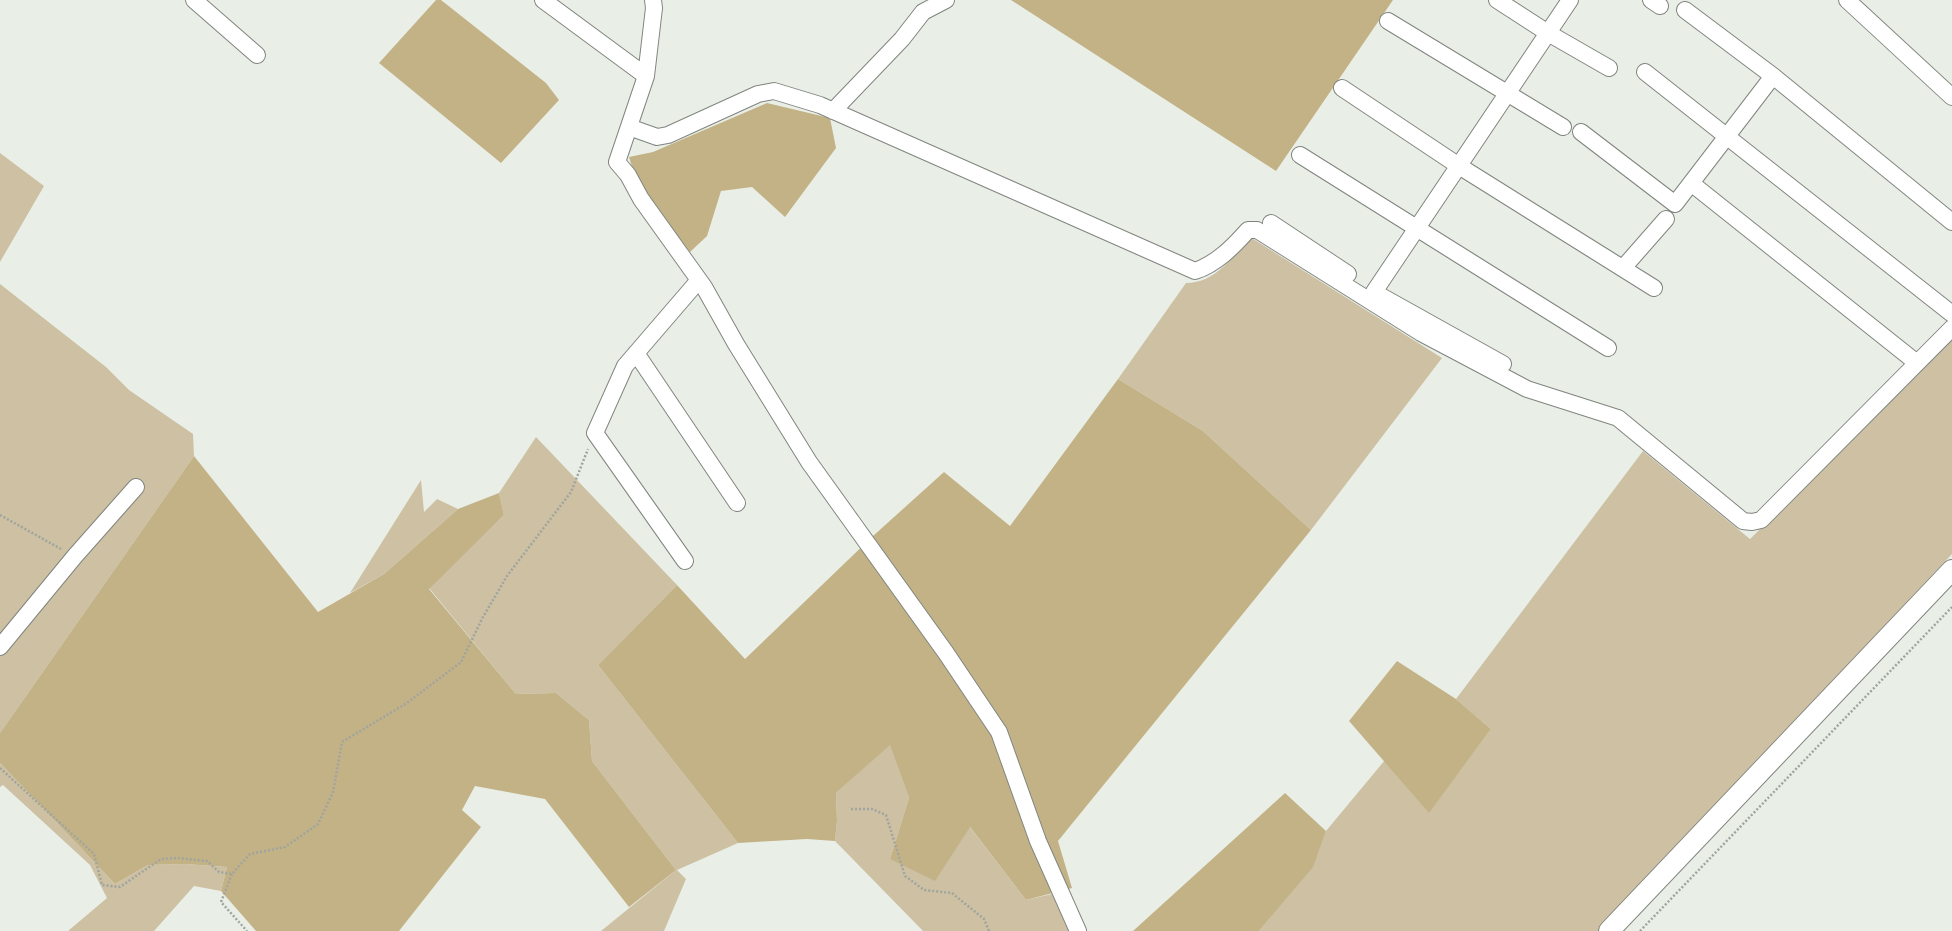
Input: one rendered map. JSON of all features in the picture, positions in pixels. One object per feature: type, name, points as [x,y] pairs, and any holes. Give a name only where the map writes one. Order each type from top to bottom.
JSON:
[{"type":"street","points":[[194,0],[257,55]]},
{"type":"street","points":[[543,0],[646,76]]},
{"type":"street","points":[[653,0],[654,8],[651,43],[646,76],[617,162],[628,175],[641,199],[699,280],[809,462],[946,653],[999,732],[1038,841],[1078,931]]},
{"type":"street","points":[[833,111],[902,39],[923,12],[946,0]]},
{"type":"street","points":[[1497,0],[1548,33],[1609,68]]},
{"type":"street","points":[[1374,292],[1570,0]]},
{"type":"street","points":[[1847,0],[1952,97]]},
{"type":"street","points":[[1685,10],[1773,76],[1952,222]]},
{"type":"street","points":[[1388,21],[1507,94],[1563,126]]},
{"type":"street","points":[[1645,72],[1952,314]]},
{"type":"street","points":[[1581,132],[1675,204],[1773,76]]},
{"type":"street","points":[[1342,88],[1458,166],[1654,288]]},
{"type":"street","points":[[629,127],[657,137],[668,135],[758,94],[774,91],[820,105],[1195,271],[1207,267],[1235,245],[1248,230],[1257,230],[1421,333],[1527,389],[1618,418],[1743,521],[1752,522],[1761,520],[1952,328]]},
{"type":"street","points":[[1300,154],[1608,348]]},
{"type":"street","points":[[1691,184],[1917,363]]},
{"type":"street","points":[[1623,268],[1666,219]]},
{"type":"street","points":[[1271,223],[1374,292],[1503,364]]},
{"type":"street","points":[[685,561],[595,433],[625,366],[699,280]]},
{"type":"street","points":[[636,353],[737,503]]},
{"type":"street","points":[[0,648],[75,556],[136,487]]},
{"type":"street","points":[[1609,931],[1952,570]]},
{"type":"path","points":[[247,931],[221,902],[232,874],[250,854],[285,847],[318,824],[333,792],[342,742],[407,702],[461,662],[483,616],[507,576],[571,492],[595,433]]},
{"type":"path","points":[[0,515],[75,556]]},
{"type":"path","points":[[1640,931],[1952,607]]},
{"type":"path","points":[[0,768],[94,854],[102,885],[120,887],[161,859],[177,858],[207,861],[219,872],[232,874]]},
{"type":"path","points":[[851,809],[872,809],[886,815],[905,876],[924,890],[952,893],[984,919],[990,931]]},
{"type":"shaded area","points":[[436,0],[441,0],[546,83],[559,100],[501,163],[379,63]]},
{"type":"shaded area","points":[[1011,0],[1393,0],[1276,171]]},
{"type":"shaded area","points":[[767,103],[830,118],[836,148],[785,217],[752,187],[721,191],[707,236],[690,252],[637,183],[629,157],[653,152]]},
{"type":"shaded area","points":[[0,153],[44,186],[0,262]]},
{"type":"shaded area","points":[[1250,237],[1442,358],[1311,530],[1203,431],[1118,379],[1186,283],[1197,282],[1215,274],[1230,260]]},
{"type":"shaded area","points":[[0,284],[106,367],[129,390],[193,434],[194,456],[0,733]]},
{"type":"shaded area","points":[[1952,340],[1952,554],[1673,850],[1601,931],[1259,931],[1312,867],[1326,831],[1385,760],[1429,812],[1491,729],[1456,699],[1643,451],[1750,539]]},
{"type":"shaded area","points":[[1118,379],[1203,431],[1311,530],[1058,841],[1072,888],[1026,900],[970,827],[935,881],[890,859],[909,798],[890,745],[836,793],[837,821],[835,841],[807,839],[738,843],[598,665],[677,585],[745,659],[873,536],[944,472],[1010,526]]},
{"type":"shaded area","points":[[536,437],[677,585],[598,665],[738,843],[677,870],[686,879],[664,931],[601,931],[676,870],[592,761],[589,720],[556,693],[516,694],[429,588],[504,515],[499,493]]},
{"type":"shaded area","points":[[194,456],[318,612],[384,574],[458,509],[499,493],[504,515],[429,589],[516,694],[556,693],[589,720],[592,761],[676,870],[629,907],[545,799],[475,786],[462,810],[481,827],[399,931],[256,931],[221,891],[227,867],[185,864],[148,865],[115,884],[0,763],[0,733]]},
{"type":"shaded area","points":[[421,480],[424,512],[437,499],[458,509],[384,574],[350,593]]},
{"type":"shaded area","points":[[1397,661],[1456,699],[1491,729],[1429,813],[1349,721]]},
{"type":"shaded area","points":[[890,744],[909,798],[890,859],[969,826],[1026,900],[1052,894],[1069,931],[923,931],[835,841],[837,821],[836,793]]},
{"type":"shaded area","points":[[0,763],[115,884],[148,865],[185,864],[227,867],[221,891],[194,886],[154,931],[68,931],[107,898],[90,865],[3,785],[0,787]]},
{"type":"shaded area","points":[[1285,793],[1326,831],[1313,867],[1259,931],[1133,931]]}]
